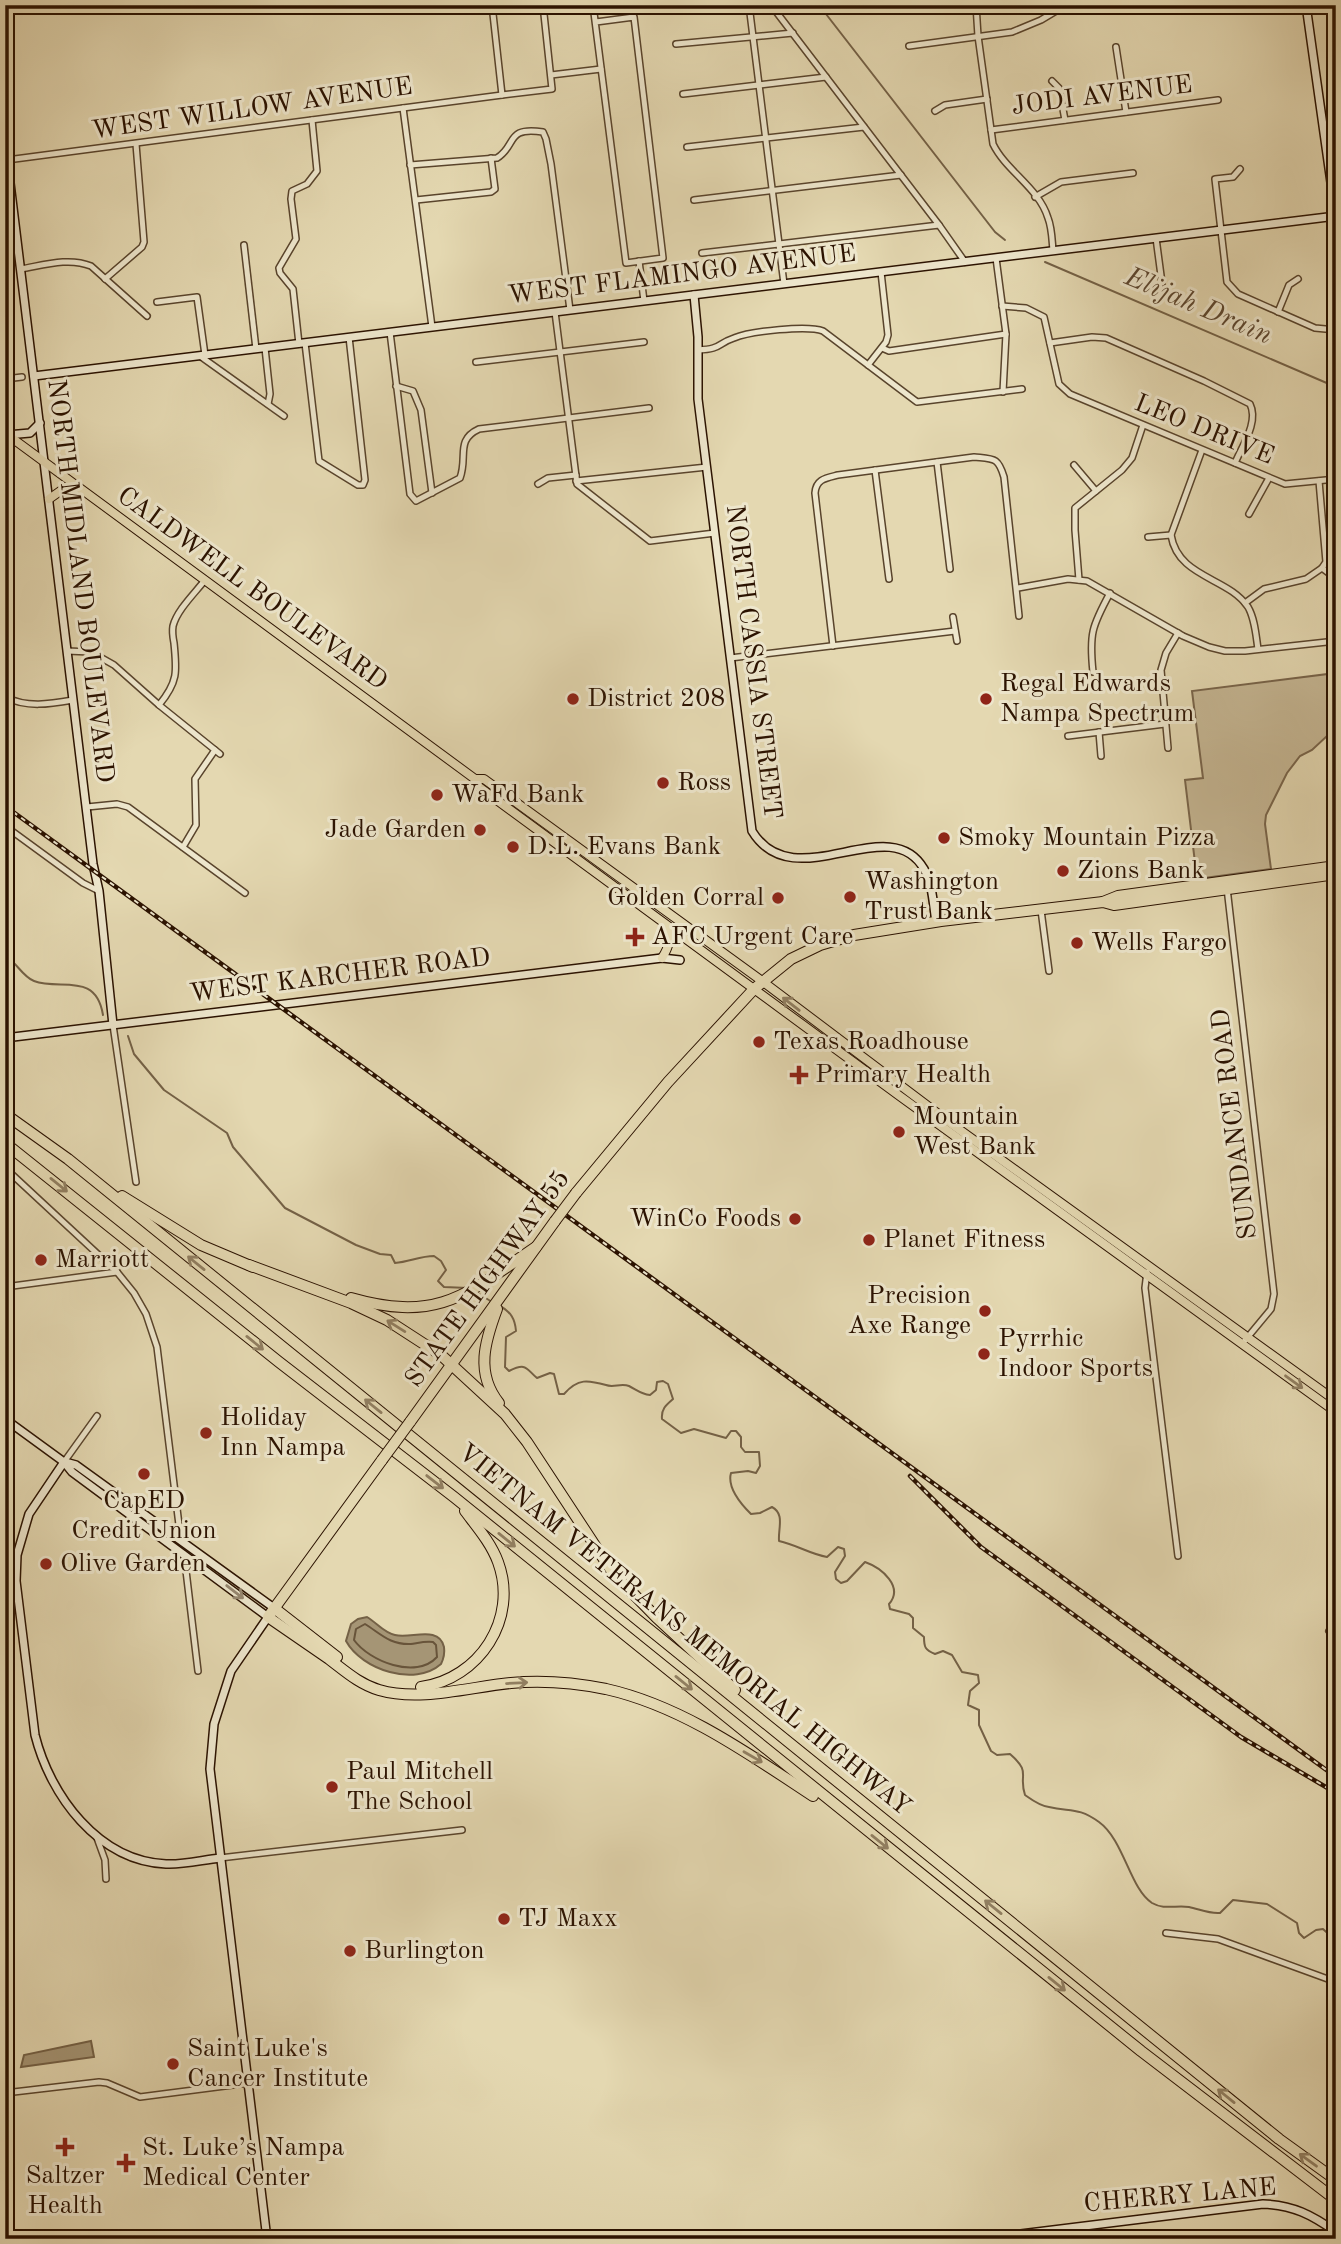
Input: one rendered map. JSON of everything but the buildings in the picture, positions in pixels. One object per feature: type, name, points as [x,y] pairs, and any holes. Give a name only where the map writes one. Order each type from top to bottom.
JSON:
[{"type":"highway","points":[[758,985],[791,959],[837,940],[936,922],[1103,902],[1112,897],[1336,866]]},
{"type":"highway","points":[[1103,902],[1114,905],[1336,874]]},
{"type":"highway","name":"STATE HIGHWAY 55","points":[[271,1613],[576,1193],[667,1082],[758,985]]},
{"type":"highway","name":"VIETNAM VETERANS MEMORIAL HIGHWAY","points":[[5,1114],[68,1159],[1279,2139],[1336,2180]]},
{"type":"highway","name":"VIETNAM VETERANS MEMORIAL HIGHWAY","points":[[5,1143],[279,1362],[454,1497]]},
{"type":"highway","points":[[68,1159],[201,1245],[351,1303],[387,1320],[441,1355],[505,1414],[527,1442],[613,1573],[656,1617],[789,1741]]},
{"type":"highway","points":[[249,1265],[379,1306],[427,1307],[469,1293],[536,1247]]},
{"type":"highway","points":[[502,1296],[484,1344],[484,1374],[496,1400],[529,1440],[564,1499]]},
{"type":"highway","points":[[271,1613],[359,1674],[379,1683],[412,1688],[452,1679],[482,1655],[492,1640],[499,1623],[504,1591],[498,1561],[491,1546],[454,1497]]},
{"type":"highway","points":[[454,1497],[1150,2059],[1336,2200]]},
{"type":"highway","points":[[271,1613],[357,1681],[378,1689],[412,1694],[515,1682],[555,1682],[606,1689],[653,1703],[687,1719],[762,1762],[859,1826]]},
{"type":"main road","name":"CALDWELL BOULEVARD","points":[[6,434],[475,779],[479,787],[662,920],[758,985]]},
{"type":"main road","points":[[49,499],[66,487],[78,488]]},
{"type":"main road","name":"CALDWELL BOULEVARD","points":[[475,779],[484,779],[903,1094],[1245,1340]]},
{"type":"main road","points":[[662,920],[669,933],[669,943],[662,958]]},
{"type":"main road","points":[[1245,1340],[1336,1401]]},
{"type":"main road","points":[[1245,1340],[1336,1412]]},
{"type":"street","points":[[492,5],[502,95]]},
{"type":"street","points":[[543,5],[551,75],[601,69]]},
{"type":"street","points":[[593,5],[626,262],[663,258],[634,17],[596,22]]},
{"type":"street","points":[[749,5],[784,284]]},
{"type":"street","points":[[771,5],[965,262]]},
{"type":"street","points":[[976,5],[993,144],[999,157],[1035,197],[1049,219],[1053,251]]},
{"type":"street","points":[[909,46],[1012,32],[1041,20],[1066,5]]},
{"type":"street","points":[[1306,5],[1336,217]]},
{"type":"street","points":[[676,44],[793,33]]},
{"type":"street","points":[[1116,47],[1126,112]]},
{"type":"street","name":"WEST WILLOW AVENUE","points":[[8,160],[552,89],[551,75]]},
{"type":"street","points":[[682,94],[826,77]]},
{"type":"street","points":[[1052,81],[1059,88],[1065,120]]},
{"type":"street","points":[[935,111],[946,105],[987,99]]},
{"type":"street","name":"JODI AVENUE","points":[[991,130],[1218,100]]},
{"type":"street","points":[[403,108],[432,327]]},
{"type":"street","points":[[312,120],[317,171],[307,184],[292,191],[296,239],[279,268],[293,289],[319,461],[358,485],[363,485],[365,480],[349,337]]},
{"type":"street","points":[[687,148],[864,127]]},
{"type":"street","points":[[410,165],[491,158],[505,153],[510,140],[518,134],[526,131],[543,132],[570,310]]},
{"type":"street","name":"NORTH MIDLAND BOULEVARD","points":[[5,142],[93,864],[99,891],[113,1025]]},
{"type":"street","points":[[105,279],[142,247],[144,242],[136,144]]},
{"type":"street","points":[[416,200],[491,192],[495,189],[491,158]]},
{"type":"street","points":[[1240,169],[1233,177],[1215,179],[1227,282],[1230,288],[1315,328],[1336,330]]},
{"type":"street","points":[[1035,197],[1061,182],[1133,173]]},
{"type":"street","points":[[694,200],[901,175]]},
{"type":"street","name":"WEST FLAMINGO AVENUE","points":[[34,376],[1220,229],[1336,217]]},
{"type":"street","points":[[702,253],[939,225]]},
{"type":"street","points":[[1156,238],[1162,283]]},
{"type":"street","points":[[244,245],[270,394],[268,404]]},
{"type":"street","points":[[996,258],[1006,334],[1003,392]]},
{"type":"street","points":[[21,269],[80,261],[91,266],[147,316]]},
{"type":"street","points":[[639,261],[644,301]]},
{"type":"street","points":[[869,365],[883,348],[888,335],[881,272]]},
{"type":"street","points":[[1278,312],[1289,285],[1298,279]]},
{"type":"street","name":"NORTH CASSIA STREET","points":[[694,295],[698,350],[697,387],[750,821],[757,839],[770,852],[790,858],[882,847],[898,847],[908,852],[925,870],[931,887],[936,922]]},
{"type":"street","points":[[157,302],[197,297],[202,355],[284,416]]},
{"type":"street","points":[[1002,306],[1016,306],[1038,312],[1044,317],[1059,384],[1063,389],[1058,397]]},
{"type":"street","points":[[555,312],[576,478],[582,490],[650,541],[715,533]]},
{"type":"street","points":[[698,350],[717,349],[738,336],[809,327],[823,331],[917,402],[1022,389]]},
{"type":"street","points":[[390,332],[410,494],[416,501],[460,478],[464,468],[463,442],[469,434],[479,429],[649,408]]},
{"type":"street","points":[[883,348],[889,351],[1006,334]]},
{"type":"street","points":[[1050,343],[1092,337],[1106,338],[1205,381],[1250,404],[1253,420],[1235,463]]},
{"type":"street","points":[[476,362],[644,342]]},
{"type":"street","points":[[5,379],[22,377]]},
{"type":"street","points":[[396,386],[413,391],[418,398],[432,493]]},
{"type":"street","name":"LEO DRIVE","points":[[1063,389],[1284,484],[1336,479]]},
{"type":"street","points":[[6,434],[30,433],[40,423]]},
{"type":"street","points":[[1079,580],[1074,530],[1075,508],[1122,470],[1132,458],[1143,425]]},
{"type":"street","points":[[1202,450],[1171,535],[1176,552],[1182,560],[1245,603],[1250,611],[1258,649]]},
{"type":"street","points":[[833,646],[815,493],[816,485],[820,481],[838,475],[974,457],[994,459],[999,463],[1004,477],[1019,616]]},
{"type":"street","points":[[937,462],[950,569]]},
{"type":"street","points":[[1074,465],[1096,491]]},
{"type":"street","points":[[538,484],[548,478],[706,467]]},
{"type":"street","points":[[876,470],[889,579]]},
{"type":"street","points":[[1249,514],[1269,478]]},
{"type":"street","points":[[1245,603],[1264,589],[1306,579],[1326,562],[1320,481]]},
{"type":"street","points":[[1147,537],[1171,535]]},
{"type":"street","points":[[1322,568],[1330,574]]},
{"type":"street","points":[[1018,588],[1068,579],[1087,581],[1178,633],[1225,651],[1336,641]]},
{"type":"street","points":[[159,705],[175,679],[177,667],[173,627],[205,580]]},
{"type":"street","points":[[1093,672],[1091,630],[1110,593]]},
{"type":"street","points":[[953,617],[957,641]]},
{"type":"street","points":[[730,658],[955,631]]},
{"type":"street","points":[[1168,748],[1161,670],[1166,653],[1178,633]]},
{"type":"street","points":[[67,651],[91,652],[104,658],[218,752],[195,779],[196,825],[183,846]]},
{"type":"street","points":[[5,697],[18,703],[36,705],[73,700]]},
{"type":"street","points":[[1068,736],[1165,724]]},
{"type":"street","points":[[1099,732],[1101,756]]},
{"type":"street","points":[[87,807],[117,804],[128,807],[245,893]]},
{"type":"street","points":[[5,826],[83,883],[99,891]]},
{"type":"street","name":"SUNDANCE ROAD","points":[[1227,888],[1275,1294],[1271,1309],[1245,1340]]},
{"type":"street","points":[[1041,910],[1049,971]]},
{"type":"street","name":"WEST KARCHER ROAD","points":[[5,1038],[662,958],[680,960]]},
{"type":"street","points":[[113,1025],[136,1182]]},
{"type":"street","points":[[5,1168],[117,1272],[134,1293],[152,1329],[164,1401],[181,1541]]},
{"type":"street","points":[[1148,1270],[1145,1288],[1178,1556]]},
{"type":"street","points":[[5,1287],[117,1272]]},
{"type":"street","points":[[97,1416],[29,1514],[18,1555],[16,1581],[35,1735],[40,1756],[64,1800],[80,1821],[96,1835],[137,1858],[168,1864],[462,1830]]},
{"type":"street","points":[[5,1419],[141,1523],[271,1613]]},
{"type":"street","points":[[64,1462],[76,1465],[181,1541],[271,1613]]},
{"type":"street","points":[[141,1523],[147,1522],[173,1540],[181,1541]]},
{"type":"street","points":[[184,1554],[198,1671]]},
{"type":"street","points":[[267,2239],[209,1769],[214,1724],[231,1671],[271,1613]]},
{"type":"street","points":[[1329,1631],[1336,1636]]},
{"type":"street","points":[[96,1835],[105,1860],[106,1879]]},
{"type":"street","points":[[1166,1933],[1218,1939],[1336,1982]]},
{"type":"street","points":[[5,2093],[99,2082],[140,2097],[248,2083]]},
{"type":"street","name":"CHERRY LANE","points":[[980,2239],[1263,2204],[1280,2204],[1301,2210],[1336,2232]]},
{"type":"shaded area","points":[[1336,673],[1336,731],[1300,756],[1287,773],[1266,815],[1271,869],[1197,879],[1185,780],[1203,778],[1192,691]]},
{"type":"water","points":[[367,1617],[391,1634],[436,1636],[444,1647],[441,1664],[430,1671],[404,1674],[390,1672],[364,1660],[346,1641],[351,1624]]},
{"type":"water","points":[[91,2041],[94,2057],[21,2067],[24,2055]]},
{"type":"waterway","name":"Elijah Drain","points":[[819,5],[995,232],[1005,240]]},
{"type":"waterway","name":"Elijah Drain","points":[[1045,262],[1336,387]]},
{"type":"waterway","points":[[5,955],[34,981],[85,988],[99,1001],[103,1015]]},
{"type":"waterway","points":[[128,1036],[134,1054],[164,1090],[227,1133],[233,1147],[285,1208],[356,1245],[391,1255],[395,1263],[434,1256],[446,1270],[438,1281],[444,1287],[468,1288]]},
{"type":"waterway","points":[[476,1292],[492,1302]]},
{"type":"waterway","points":[[500,1306],[510,1313],[516,1331],[506,1337],[505,1367],[509,1371],[523,1367],[537,1378],[554,1374],[559,1394],[588,1381],[609,1386],[626,1385],[650,1395],[656,1390],[657,1382],[663,1381],[668,1384],[673,1399],[663,1410],[662,1419],[681,1433],[694,1429],[726,1438],[731,1431],[736,1431],[741,1437],[741,1447],[745,1452],[759,1452],[760,1466],[756,1473],[731,1473],[731,1484],[743,1505],[751,1514],[772,1507],[776,1510],[780,1517],[779,1541],[827,1557],[838,1547],[844,1549],[845,1556],[835,1572],[836,1579],[841,1583],[847,1581],[865,1562],[884,1573],[894,1591],[890,1609],[909,1614],[913,1618],[913,1628],[924,1637],[927,1650],[935,1654],[943,1651],[952,1655],[962,1672],[978,1675],[979,1683],[970,1691],[968,1705],[979,1710],[979,1725],[991,1751],[997,1755],[1010,1754],[1021,1765],[1025,1795],[1036,1803],[1080,1812],[1099,1822],[1115,1840],[1138,1887],[1152,1903],[1216,1913],[1220,1913],[1233,1900],[1267,1904],[1297,1923],[1299,1933],[1304,1938],[1323,1929],[1336,1941]]},
{"type":"railway","points":[[5,806],[1336,1777]]},
{"type":"railway","points":[[910,1476],[981,1547],[1241,1737],[1336,1793]]},
{"type":"place","name":"District 208","points":[[573,699]]},
{"type":"place","name":"Regal Edwards Nampa Spectrum","points":[[986,699]]},
{"type":"place","name":"Ross","points":[[663,783]]},
{"type":"place","name":"WaFd Bank","points":[[437,795]]},
{"type":"place","name":"Jade Garden","points":[[480,830]]},
{"type":"place","name":"Smoky Mountain Pizza","points":[[944,838]]},
{"type":"place","name":"D.L. Evans Bank","points":[[513,847]]},
{"type":"place","name":"Zions Bank","points":[[1063,871]]},
{"type":"place","name":"Washington Trust Bank","points":[[850,897]]},
{"type":"place","name":"Golden Corral","points":[[778,898]]},
{"type":"place","name":"AFC Urgent Care","points":[[635,937]]},
{"type":"place","name":"Wells Fargo","points":[[1077,943]]},
{"type":"place","name":"Texas Roadhouse","points":[[759,1042]]},
{"type":"place","name":"Primary Health","points":[[799,1075]]},
{"type":"place","name":"Mountain West Bank","points":[[899,1132]]},
{"type":"place","name":"WinCo Foods","points":[[795,1219]]},
{"type":"place","name":"Planet Fitness","points":[[869,1240]]},
{"type":"place","name":"Marriott","points":[[41,1260]]},
{"type":"place","name":"Precision Axe Range","points":[[985,1311]]},
{"type":"place","name":"Pyrrhic Indoor Sports","points":[[984,1354]]},
{"type":"place","name":"Holiday Inn Nampa","points":[[206,1433]]},
{"type":"place","name":"CapED Credit Union","points":[[144,1474]]},
{"type":"place","name":"Olive Garden","points":[[46,1564]]},
{"type":"place","name":"Paul Mitchell The School","points":[[332,1787]]},
{"type":"place","name":"TJ Maxx","points":[[504,1919]]},
{"type":"place","name":"Burlington","points":[[350,1951]]},
{"type":"place","name":"Saint Luke's Cancer Institute","points":[[173,2064]]},
{"type":"place","name":"Saltzer Health","points":[[65,2147]]},
{"type":"place","name":"St. Luke’s Nampa Medical Center","points":[[126,2163]]}]
